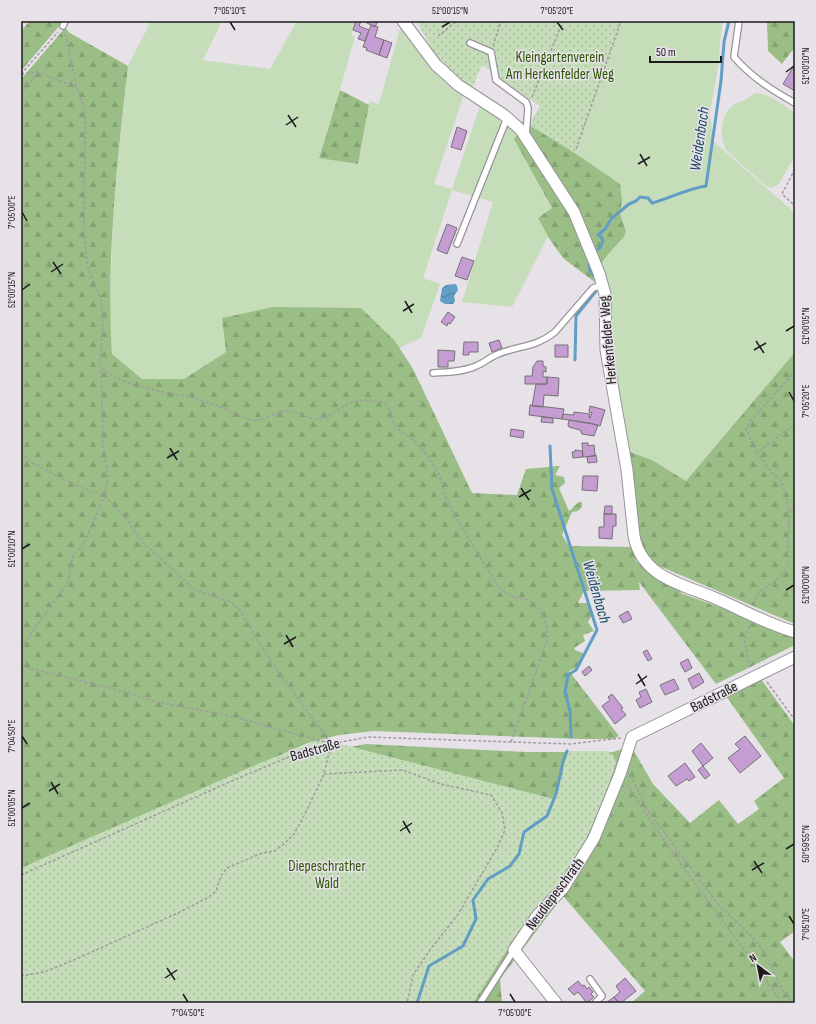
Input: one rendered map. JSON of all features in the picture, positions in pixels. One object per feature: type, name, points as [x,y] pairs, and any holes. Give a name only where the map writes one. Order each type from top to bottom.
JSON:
[{"type":"street","name":"Herkenfelder Weg","points":[[403,21],[436,65],[458,85],[515,124],[526,137],[574,212],[603,285],[606,301],[606,350],[627,470],[636,546],[645,562],[667,579],[750,615],[795,632]]},
{"type":"street","name":"Badstraße","points":[[632,737],[795,656]]},
{"type":"street","points":[[620,774],[632,737]]},
{"type":"street","name":"Neudiepeschrath","points":[[514,950],[537,916],[564,886],[594,838],[620,774]]},
{"type":"street","points":[[514,950],[556,1003]]},
{"type":"lane","points":[[739,21],[734,57],[763,84],[795,103]]},
{"type":"lane","points":[[470,43],[491,52],[496,80],[526,102],[528,108],[526,137]]},
{"type":"lane","points":[[457,244],[507,118]]},
{"type":"lane","points":[[433,373],[466,370],[498,354],[536,344],[556,332],[593,288],[603,285]]},
{"type":"lane","points":[[480,1003],[514,950]]},
{"type":"lane","points":[[590,979],[602,996],[594,1003]]},
{"type":"path","points":[[438,36],[457,21]]},
{"type":"path","points":[[491,52],[501,21]]},
{"type":"path","points":[[528,108],[563,21]]},
{"type":"path","points":[[576,149],[621,21]]},
{"type":"path","points":[[21,74],[64,24]]},
{"type":"path","points":[[21,648],[68,582],[73,555],[84,544],[104,496],[108,477],[103,444],[100,363],[103,316],[101,299],[88,268],[85,246],[85,110],[77,88],[64,24]]},
{"type":"path","points":[[21,74],[38,72],[77,88]]},
{"type":"path","points":[[21,93],[38,72]]},
{"type":"path","points":[[795,168],[782,194],[795,206]]},
{"type":"path","points":[[101,369],[111,376],[130,383],[198,399],[251,420],[263,419],[286,411],[295,412],[316,419],[325,417],[348,404],[362,400],[385,402],[390,412],[392,422],[400,431],[414,441],[431,460],[439,474],[445,495],[453,513],[499,588],[508,595],[528,600],[536,606],[546,622],[548,632],[547,641],[512,742]]},
{"type":"path","points":[[750,615],[758,593],[781,576],[788,564],[789,510],[786,492],[781,481],[771,471],[758,453],[746,430],[749,423],[795,371]]},
{"type":"path","points":[[758,453],[791,427],[795,426]]},
{"type":"path","points":[[21,452],[32,462],[73,484],[104,496],[124,515],[140,540],[195,590],[229,601],[238,609],[268,657],[331,744],[324,774],[304,816],[294,834],[275,851],[262,853],[228,868],[221,876],[216,891],[210,897],[180,912],[74,960],[44,972],[21,976]]},
{"type":"path","points":[[789,510],[795,509]]},
{"type":"path","points":[[21,666],[129,693],[157,702],[226,715],[331,744]]},
{"type":"path","name":"Badstraße","points":[[21,875],[234,780],[310,748],[368,737],[570,744],[632,737]]},
{"type":"path","points":[[625,760],[646,808],[717,903],[757,942],[767,957],[782,989],[793,1003]]},
{"type":"path","points":[[324,774],[402,770],[441,784],[491,795],[502,813],[505,830],[457,916],[432,947],[413,976],[407,1003]]},
{"type":"path","points":[[620,774],[650,821],[750,956],[782,1003]]},
{"type":"green space","points":[[30,21],[58,21],[61,24],[21,71],[21,31]]},
{"type":"green space","points":[[151,21],[222,21],[203,60],[270,69],[297,21],[356,21],[351,35],[355,36],[319,157],[358,164],[370,101],[379,104],[401,25],[464,94],[434,184],[452,189],[481,103],[519,132],[542,191],[552,208],[538,218],[548,236],[512,307],[462,302],[493,202],[452,190],[423,278],[440,284],[421,338],[399,348],[395,341],[226,352],[184,379],[142,379],[112,354],[110,315],[113,208],[128,66]]},
{"type":"green space","name":"Kleingartenverein Am Herkenfelder Weg","points":[[417,21],[624,21],[577,154],[529,125],[540,106],[482,65],[471,91],[432,55],[432,50]]},
{"type":"green space","points":[[624,21],[723,21],[719,62],[710,113],[713,141],[795,213],[795,352],[686,481],[652,460],[628,451],[611,339],[611,307],[609,292],[607,280],[601,264],[624,237],[626,231],[620,214],[622,200],[577,154]]},
{"type":"green space","points":[[767,21],[795,21],[795,47],[782,64],[768,51]]},
{"type":"green space","points":[[65,28],[70,33],[128,66],[114,210],[110,282],[112,354],[142,379],[184,379],[226,352],[222,318],[273,307],[361,308],[395,341],[413,369],[472,493],[517,495],[526,469],[560,466],[555,475],[564,477],[565,483],[559,488],[569,511],[579,502],[582,502],[582,507],[578,511],[572,512],[562,535],[569,546],[632,547],[636,561],[673,585],[683,594],[795,634],[795,645],[716,684],[639,582],[640,590],[584,591],[578,603],[587,603],[590,608],[591,617],[588,622],[594,631],[583,635],[585,641],[574,648],[575,650],[585,654],[580,666],[569,671],[619,736],[612,739],[580,739],[374,731],[339,735],[308,743],[21,869],[21,79]]},
{"type":"green space","points":[[340,90],[369,105],[358,164],[319,158]]},
{"type":"green space","points":[[756,93],[766,95],[795,113],[795,156],[778,185],[771,188],[766,186],[726,150],[722,138],[722,126],[725,114],[734,104],[745,100]]},
{"type":"green space","points":[[510,116],[553,139],[620,184],[622,200],[620,214],[626,231],[624,237],[601,264]]},
{"type":"green space","points":[[519,132],[570,212],[583,244],[581,246],[596,272],[599,285],[564,259],[550,240],[538,218],[552,208],[514,139]]},
{"type":"green space","points":[[795,352],[795,624],[650,562],[641,549],[630,452],[652,460],[686,481]]},
{"type":"green space","name":"Diepeschrather Wald","points":[[761,679],[795,726],[795,931],[780,942],[795,962],[795,1003],[631,1003],[645,991],[563,896],[500,979],[502,1003],[21,1003],[21,882],[309,755],[366,744],[526,752],[613,752],[631,746],[653,784],[690,823],[719,800],[738,824],[759,809],[754,801],[784,778],[726,696]]},
{"type":"green space","name":"Diepeschrather Wald","points":[[321,739],[554,799],[558,793],[558,784],[563,774],[563,760],[568,751],[608,751],[614,756],[616,763],[606,793],[580,854],[559,883],[519,931],[473,1003],[21,1003],[21,868],[260,763]]},
{"type":"water","points":[[455,284],[458,290],[454,296],[455,301],[453,304],[445,304],[440,301],[442,288],[446,285]]},
{"type":"building","points":[[356,21],[361,21],[359,26],[369,30],[365,41],[358,39],[361,33],[353,30]]},
{"type":"building","points":[[378,21],[375,27],[365,22]]},
{"type":"building","points":[[371,25],[378,27],[375,37],[384,40],[379,55],[366,50],[367,48],[363,47]]},
{"type":"building","points":[[384,40],[392,43],[387,58],[379,55]]},
{"type":"building","points":[[795,64],[795,91],[783,84]]},
{"type":"building","points":[[457,127],[467,131],[461,150],[451,147]]},
{"type":"building","points":[[447,224],[457,228],[447,254],[437,250]]},
{"type":"building","points":[[462,257],[474,261],[467,280],[455,276]]},
{"type":"building","points":[[448,312],[455,317],[450,324],[448,323],[447,326],[441,322]]},
{"type":"building","points":[[499,340],[502,348],[492,352],[489,343]]},
{"type":"building","points":[[464,342],[478,342],[478,352],[469,352],[469,355],[463,355]]},
{"type":"building","points":[[555,345],[568,345],[568,357],[555,357]]},
{"type":"building","points":[[438,350],[455,351],[454,361],[448,361],[448,367],[438,367]]},
{"type":"building","points":[[537,361],[543,361],[543,366],[546,367],[546,372],[543,371],[543,377],[547,377],[547,384],[525,384],[525,376],[532,376],[533,367]]},
{"type":"building","points":[[547,377],[559,378],[558,396],[544,395],[543,407],[532,406],[536,384],[547,384]]},
{"type":"building","points":[[530,405],[564,409],[562,419],[529,415]]},
{"type":"building","points":[[590,406],[605,410],[600,426],[562,419],[563,414],[574,415],[574,412],[590,414],[590,418],[592,413],[589,412]]},
{"type":"building","points":[[542,417],[553,418],[553,423],[541,422]]},
{"type":"building","points":[[569,420],[598,425],[594,436],[582,434],[580,430],[569,427]]},
{"type":"building","points":[[511,429],[524,431],[523,438],[510,436]]},
{"type":"building","points":[[582,443],[588,443],[588,446],[594,445],[595,456],[583,457]]},
{"type":"building","points":[[575,450],[582,451],[583,457],[573,458],[572,452],[575,452]]},
{"type":"building","points":[[596,455],[597,462],[588,463],[587,457]]},
{"type":"building","points":[[583,476],[598,476],[597,491],[582,490]]},
{"type":"building","points":[[605,506],[612,506],[612,514],[604,514]]},
{"type":"building","points":[[604,514],[616,514],[616,526],[613,526],[612,539],[599,538],[599,527],[604,527]]},
{"type":"building","points":[[628,611],[632,619],[623,623],[619,616]]},
{"type":"building","points":[[647,650],[652,659],[648,661],[643,652]]},
{"type":"building","points":[[688,659],[692,668],[685,672],[680,663]]},
{"type":"building","points":[[589,666],[592,670],[585,676],[582,672]]},
{"type":"building","points":[[699,673],[704,682],[693,689],[688,679]]},
{"type":"building","points":[[674,679],[679,689],[665,695],[660,685]]},
{"type":"building","points":[[646,689],[652,702],[640,708],[636,700],[641,697],[639,692]]},
{"type":"building","points":[[612,694],[623,708],[621,709],[626,715],[615,724],[602,706],[610,700],[608,697]]},
{"type":"building","points":[[745,736],[761,756],[740,773],[728,758],[740,749],[735,744]]},
{"type":"building","points":[[701,743],[713,758],[703,766],[692,751]]},
{"type":"building","points":[[685,763],[695,777],[689,781],[687,779],[676,786],[668,776]]},
{"type":"building","points":[[703,766],[710,775],[705,779],[698,770]]},
{"type":"building","points":[[625,978],[636,991],[619,1003],[614,997],[620,992],[616,986]]},
{"type":"building","points":[[578,981],[587,989],[589,987],[593,992],[591,994],[594,997],[587,1003],[578,992],[574,995],[568,989]]},
{"type":"building","points":[[614,997],[619,1003],[606,1003]]},
{"type":"waterway","name":"Weidenbach","points":[[595,251],[600,248],[603,241],[598,235],[605,229],[611,219],[640,197],[648,198],[652,203],[692,189],[706,186],[721,81],[724,42],[729,21]]},
{"type":"waterway","name":"Weidenbach","points":[[589,263],[590,271],[595,277]]},
{"type":"waterway","name":"Weidenbach","points":[[575,360],[576,316],[596,291]]},
{"type":"waterway","name":"Weidenbach","points":[[550,446],[552,489],[597,630],[576,670],[568,675],[565,692],[570,711],[571,737]]},
{"type":"waterway","name":"Weidenbach","points":[[417,1003],[429,966],[463,946],[476,919],[473,900],[488,879],[510,866],[519,854],[524,832],[547,816],[556,794],[567,751]]}]
